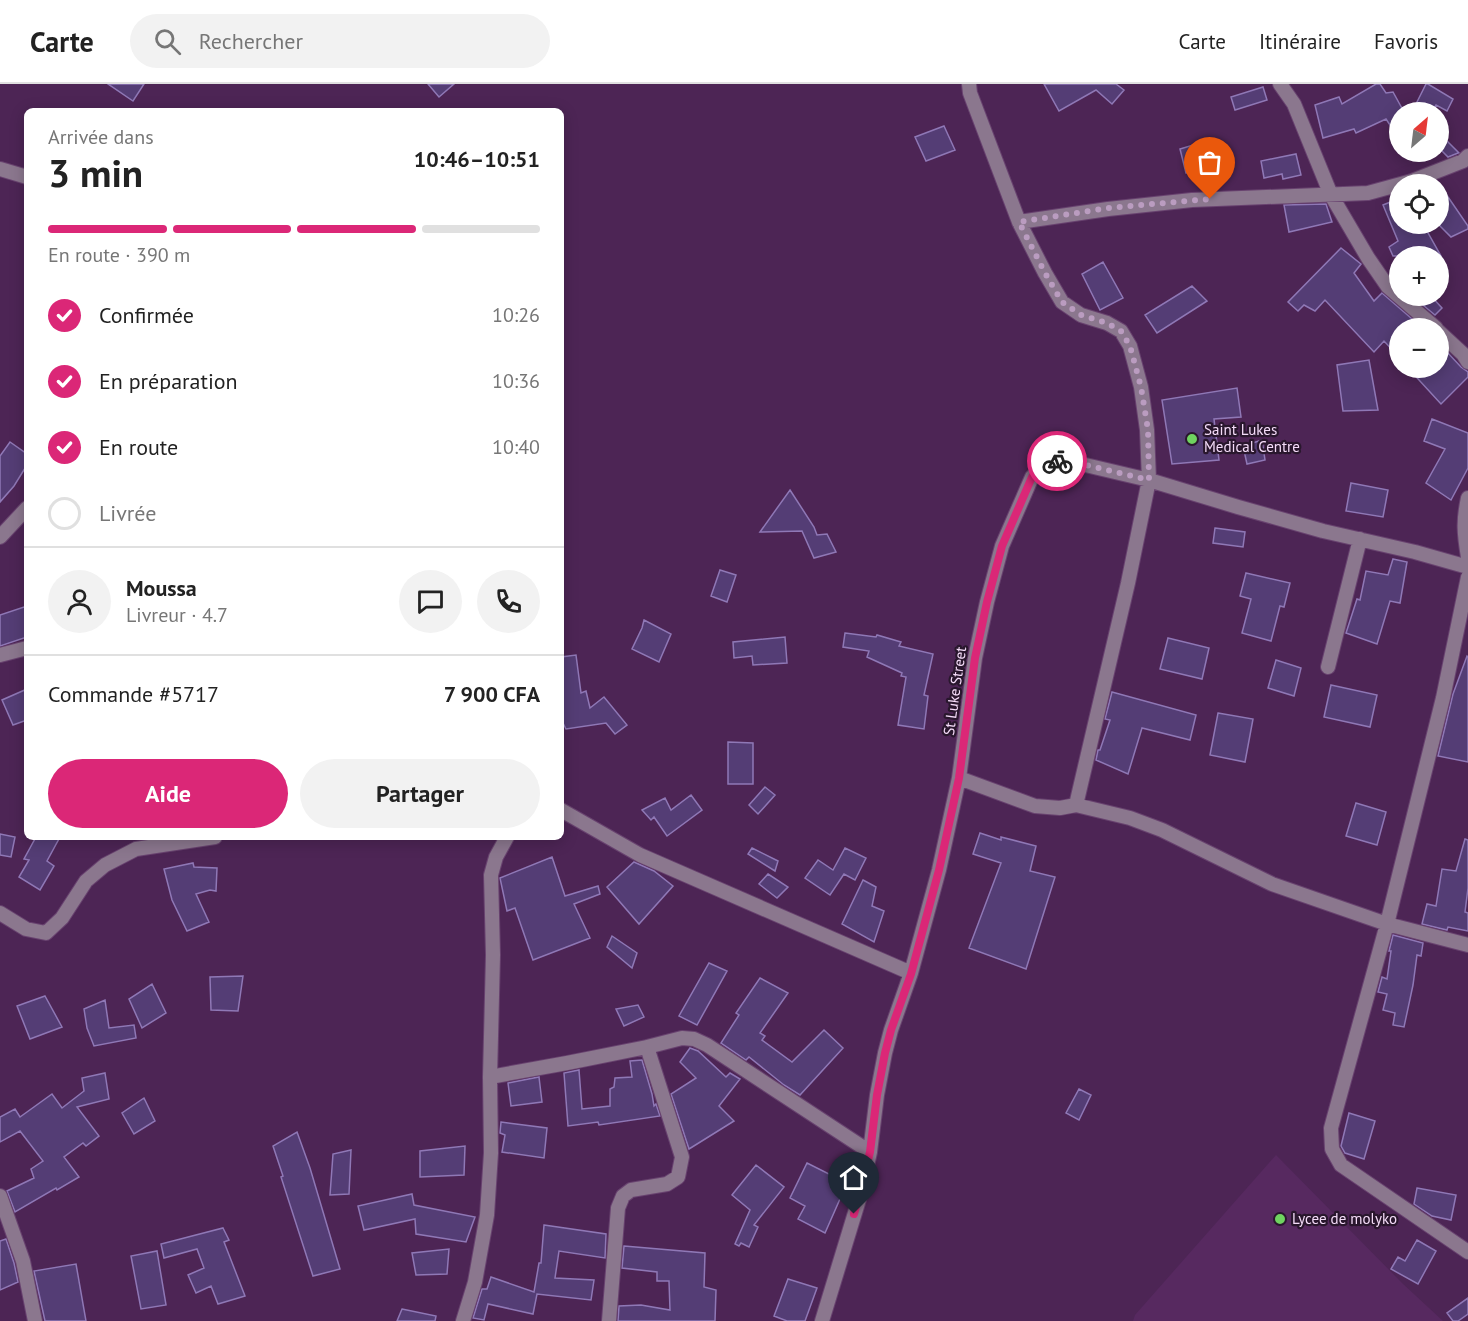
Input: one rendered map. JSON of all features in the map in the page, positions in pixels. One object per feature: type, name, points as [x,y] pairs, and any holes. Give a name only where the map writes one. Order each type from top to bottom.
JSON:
[{"type":"street","points":[[969,84],[970,93],[1019,222],[1062,302],[1081,315],[1107,323],[1121,331],[1130,346],[1141,387],[1148,430],[1149,480],[1128,583],[1076,806]]},
{"type":"street","points":[[1280,84],[1294,104],[1331,195],[1368,258],[1388,287],[1423,318]]},
{"type":"street","points":[[1019,222],[1108,208],[1192,200],[1368,193],[1412,181],[1468,156]]},
{"type":"street","points":[[0,169],[24,176]]},
{"type":"street","points":[[1449,341],[1468,362]]},
{"type":"street","name":"St Luke Street","points":[[822,1321],[861,1193],[870,1152],[885,1053],[911,974],[939,870],[959,778],[975,658],[987,602],[1002,546],[1032,477],[1044,466],[1060,459],[1149,480],[1323,531],[1468,567]]},
{"type":"street","points":[[1468,498],[1464,526],[1468,557]]},
{"type":"street","points":[[0,537],[24,511]]},
{"type":"street","points":[[1328,667],[1360,539]]},
{"type":"street","points":[[1468,577],[1443,698],[1387,924],[1331,1128],[1332,1149],[1341,1165],[1468,1252]]},
{"type":"street","points":[[0,655],[24,649]]},
{"type":"street","points":[[959,778],[1035,806],[1060,808],[1076,806],[1130,818],[1162,830],[1272,884],[1387,924],[1468,945]]},
{"type":"street","points":[[564,812],[640,855],[911,974]]},
{"type":"street","points":[[0,913],[26,929],[46,933],[62,918],[86,881],[105,865],[136,849],[195,840]]},
{"type":"street","points":[[463,1321],[475,1282],[487,1215],[491,1154],[493,955],[491,875],[496,857],[505,840]]},
{"type":"street","points":[[490,1077],[647,1047],[682,1038],[694,1039],[870,1152]]},
{"type":"street","points":[[609,1321],[618,1208],[623,1196],[631,1190],[667,1184],[678,1177],[681,1168],[682,1158],[647,1047]]},
{"type":"street","points":[[0,1196],[23,1261],[35,1321]]},
{"type":"shaded area","name":"Lycee de molyko","points":[[1276,1155],[1402,1283],[1443,1321],[1133,1321],[1135,1315]]},
{"type":"building","points":[[108,84],[144,84],[133,101]]},
{"type":"building","points":[[428,84],[454,84],[439,97]]},
{"type":"building","points":[[1044,84],[1116,84],[1124,90],[1112,104],[1096,90],[1059,111]]},
{"type":"building","points":[[1376,84],[1380,84],[1386,93],[1393,92],[1398,102],[1389,102],[1389,124],[1386,119],[1356,133],[1354,129],[1323,138],[1315,105],[1339,97],[1342,104]]},
{"type":"building","points":[[1426,84],[1453,99],[1449,107],[1449,102],[1417,102]]},
{"type":"building","points":[[1263,87],[1267,100],[1235,110],[1231,97]]},
{"type":"building","points":[[944,126],[955,150],[926,161],[915,137]]},
{"type":"building","points":[[1210,140],[1220,170],[1186,173],[1180,149]]},
{"type":"building","points":[[1449,143],[1459,153],[1449,157]]},
{"type":"building","points":[[1296,154],[1301,175],[1283,179],[1282,174],[1264,178],[1261,161]]},
{"type":"building","points":[[1449,198],[1468,226],[1468,229],[1451,237],[1448,234]]},
{"type":"building","points":[[1389,203],[1389,219],[1383,205]]},
{"type":"building","points":[[1326,204],[1332,222],[1289,232],[1284,205]]},
{"type":"building","points":[[1395,234],[1429,234],[1435,246],[1390,246],[1398,241]]},
{"type":"building","points":[[1341,248],[1361,264],[1354,273],[1374,301],[1382,293],[1389,299],[1389,306],[1397,306],[1411,318],[1389,318],[1389,346],[1384,341],[1374,352],[1325,300],[1315,311],[1304,305],[1298,311],[1288,302]]},
{"type":"building","points":[[1103,262],[1123,298],[1100,310],[1082,274]]},
{"type":"building","points":[[1192,286],[1207,301],[1157,333],[1145,315]]},
{"type":"building","points":[[1424,306],[1440,306],[1442,308],[1435,315]]},
{"type":"building","points":[[1449,354],[1468,372],[1468,377],[1441,404],[1417,378],[1449,378]]},
{"type":"building","points":[[1369,360],[1378,410],[1343,411],[1337,365]]},
{"type":"building","name":"Saint Lukes Medical Centre","points":[[1237,388],[1241,417],[1214,419],[1219,460],[1172,464],[1162,400]]},
{"type":"building","points":[[1432,419],[1468,433],[1468,468],[1451,500],[1426,483],[1445,449],[1424,441]]},
{"type":"building","points":[[1262,440],[1265,460],[1247,464],[1243,446]]},
{"type":"building","points":[[10,442],[24,452],[24,470],[0,502],[0,456]]},
{"type":"building","points":[[1351,483],[1388,490],[1383,517],[1346,511]]},
{"type":"building","points":[[790,490],[817,535],[827,534],[836,552],[814,558],[802,531],[760,532]]},
{"type":"building","points":[[1215,528],[1245,532],[1243,547],[1213,543]]},
{"type":"building","points":[[1393,559],[1407,562],[1400,603],[1390,601],[1377,644],[1346,633],[1357,599],[1360,600],[1366,571],[1388,575]]},
{"type":"building","points":[[720,570],[736,575],[727,602],[711,596]]},
{"type":"building","points":[[1246,573],[1290,583],[1284,607],[1280,606],[1271,641],[1242,633],[1251,599],[1240,596]]},
{"type":"building","points":[[24,607],[24,638],[0,646],[0,615]]},
{"type":"building","points":[[644,620],[671,634],[659,662],[632,649]]},
{"type":"building","points":[[845,633],[876,637],[877,635],[901,642],[899,646],[933,654],[924,695],[928,696],[924,729],[898,725],[906,677],[867,657],[869,651],[843,647]]},
{"type":"building","points":[[785,637],[787,663],[753,665],[752,656],[734,658],[733,642]]},
{"type":"building","points":[[1168,638],[1209,648],[1202,679],[1160,669]]},
{"type":"building","points":[[576,655],[581,693],[586,691],[590,708],[604,697],[627,725],[615,734],[606,723],[566,729],[564,725],[564,657]]},
{"type":"building","points":[[1467,656],[1468,762],[1438,756],[1453,694]]},
{"type":"building","points":[[1276,660],[1301,668],[1294,696],[1268,688]]},
{"type":"building","points":[[1331,685],[1377,695],[1370,727],[1324,717]]},
{"type":"building","points":[[24,690],[24,721],[13,725],[2,700]]},
{"type":"building","points":[[1112,692],[1196,715],[1190,740],[1142,728],[1128,774],[1096,760],[1110,720],[1105,719]]},
{"type":"building","points":[[1218,713],[1253,719],[1245,762],[1210,755]]},
{"type":"building","points":[[728,742],[753,743],[753,784],[728,784]]},
{"type":"building","points":[[765,787],[775,795],[758,814],[749,805]]},
{"type":"building","points":[[691,795],[702,810],[667,836],[654,817],[651,820],[642,810],[665,798],[671,810]]},
{"type":"building","points":[[1356,803],[1386,812],[1377,845],[1346,836]]},
{"type":"building","points":[[980,833],[1001,840],[1001,837],[1036,846],[1030,871],[1055,877],[1026,969],[969,948],[1001,863],[973,854]]},
{"type":"building","points":[[0,834],[15,837],[11,857],[0,855]]},
{"type":"building","points":[[1465,839],[1468,840],[1468,888],[1465,912],[1468,913],[1468,931],[1448,927],[1447,930],[1422,924],[1427,904],[1436,906],[1442,869],[1456,871]]},
{"type":"building","points":[[34,840],[58,840],[47,861],[54,866],[40,890],[19,877],[29,860],[24,859]]},
{"type":"building","points":[[752,848],[778,861],[775,871],[748,854]]},
{"type":"building","points":[[845,848],[866,858],[855,880],[844,874],[830,895],[805,878],[818,860],[833,870]]},
{"type":"building","points":[[552,857],[565,896],[598,886],[600,894],[574,904],[590,938],[533,960],[515,908],[507,911],[500,878]]},
{"type":"building","points":[[634,862],[654,871],[673,886],[639,924],[607,887]]},
{"type":"building","points":[[193,863],[194,867],[217,868],[216,891],[210,890],[196,894],[209,922],[187,931],[172,900],[164,869]]},
{"type":"building","points":[[768,874],[788,887],[777,898],[759,884]]},
{"type":"building","points":[[863,880],[876,887],[872,906],[884,911],[874,942],[842,924]]},
{"type":"building","points":[[1393,935],[1423,943],[1421,956],[1417,955],[1404,1027],[1393,1025],[1395,1013],[1383,1010],[1387,994],[1378,992],[1382,977],[1387,979],[1391,951],[1389,951]]},
{"type":"building","points":[[612,936],[637,953],[632,968],[607,947]]},
{"type":"building","points":[[709,963],[727,971],[697,1025],[679,1016]]},
{"type":"building","points":[[243,976],[238,1011],[211,1010],[210,977]]},
{"type":"building","points":[[760,978],[788,993],[760,1033],[765,1036],[762,1040],[792,1062],[824,1030],[843,1048],[800,1095],[749,1057],[746,1060],[721,1043],[739,1015],[736,1013]]},
{"type":"building","points":[[152,984],[166,1013],[142,1028],[129,999]]},
{"type":"building","points":[[45,996],[62,1027],[30,1039],[17,1006]]},
{"type":"building","points":[[105,1000],[109,1028],[134,1025],[136,1038],[94,1046],[87,1028],[84,1009]]},
{"type":"building","points":[[638,1005],[644,1017],[624,1026],[616,1009]]},
{"type":"building","points":[[690,1048],[698,1051],[726,1077],[730,1073],[740,1079],[719,1106],[734,1121],[689,1149],[671,1094],[696,1078],[680,1062]]},
{"type":"building","points":[[642,1060],[654,1106],[656,1104],[660,1116],[599,1125],[598,1122],[568,1126],[564,1073],[579,1070],[582,1109],[610,1106],[610,1089],[614,1087],[615,1078],[632,1077],[630,1061]]},
{"type":"building","points":[[105,1073],[109,1099],[77,1107],[99,1136],[86,1146],[83,1143],[64,1157],[79,1177],[15,1212],[7,1191],[34,1178],[31,1169],[43,1161],[20,1131],[0,1142],[0,1117],[15,1109],[20,1117],[52,1094],[62,1108],[84,1091],[82,1078]]},
{"type":"building","points":[[539,1077],[542,1102],[511,1106],[508,1083]]},
{"type":"building","points":[[1079,1089],[1091,1095],[1079,1120],[1066,1113]]},
{"type":"building","points":[[144,1098],[155,1121],[134,1134],[122,1113]]},
{"type":"building","points":[[1349,1113],[1375,1121],[1364,1159],[1345,1153],[1341,1146]]},
{"type":"building","points":[[501,1122],[547,1128],[544,1158],[502,1152],[505,1135],[500,1133]]},
{"type":"building","points":[[297,1132],[340,1269],[313,1276],[273,1146]]},
{"type":"building","points":[[465,1146],[464,1175],[420,1177],[420,1151]]},
{"type":"building","points":[[351,1150],[349,1194],[330,1195],[333,1154]]},
{"type":"building","points":[[807,1163],[847,1183],[825,1233],[798,1219],[805,1206],[790,1198]]},
{"type":"building","points":[[756,1165],[784,1187],[754,1225],[758,1227],[749,1247],[741,1243],[739,1246],[735,1244],[750,1210],[732,1195]]},
{"type":"building","points":[[1417,1188],[1456,1195],[1451,1220],[1432,1216],[1414,1204]]},
{"type":"building","points":[[412,1194],[414,1205],[475,1217],[466,1242],[416,1234],[415,1219],[364,1230],[358,1206]]},
{"type":"building","points":[[544,1225],[606,1234],[605,1258],[559,1251],[555,1278],[594,1280],[591,1300],[537,1294],[533,1314],[488,1304],[484,1320],[473,1318],[482,1289],[487,1289],[491,1277],[534,1292],[539,1263],[541,1263]]},
{"type":"building","points":[[223,1228],[229,1240],[224,1242],[245,1296],[218,1304],[211,1286],[196,1293],[188,1275],[204,1268],[197,1249],[164,1258],[161,1244]]},
{"type":"building","points":[[6,1239],[18,1282],[0,1290],[0,1241]]},
{"type":"building","points":[[1417,1240],[1436,1251],[1418,1284],[1391,1269],[1398,1257],[1405,1261]]},
{"type":"building","points":[[624,1246],[705,1253],[704,1287],[716,1290],[715,1321],[618,1321],[619,1306],[641,1305],[670,1310],[669,1281],[657,1281],[657,1272],[622,1268]]},
{"type":"building","points":[[449,1249],[447,1274],[416,1275],[412,1253]]},
{"type":"building","points":[[157,1251],[166,1305],[141,1309],[131,1256]]},
{"type":"building","points":[[76,1264],[86,1321],[45,1321],[34,1271]]},
{"type":"building","points":[[788,1279],[817,1288],[805,1321],[787,1321],[774,1316]]},
{"type":"building","points":[[1468,1298],[1468,1314],[1458,1321],[1453,1321],[1447,1313]]},
{"type":"building","points":[[402,1309],[436,1316],[435,1321],[397,1321]]},
{"type":"way so far","points":[[1057,461],[1060,459],[1149,480],[1148,430],[1141,387],[1130,346],[1121,331],[1107,323],[1081,315],[1062,302],[1019,222],[1108,208],[1210,199]]},
{"type":"place","name":"Saint Lukes Medical Centre","points":[[1192,439]]},
{"type":"place","name":"Lycee de molyko","points":[[1280,1219]]},
{"type":"route","points":[[854,1214],[870,1152],[885,1053],[911,974],[939,870],[959,778],[975,658],[1002,546],[1032,477],[1044,466],[1057,461]]}]
